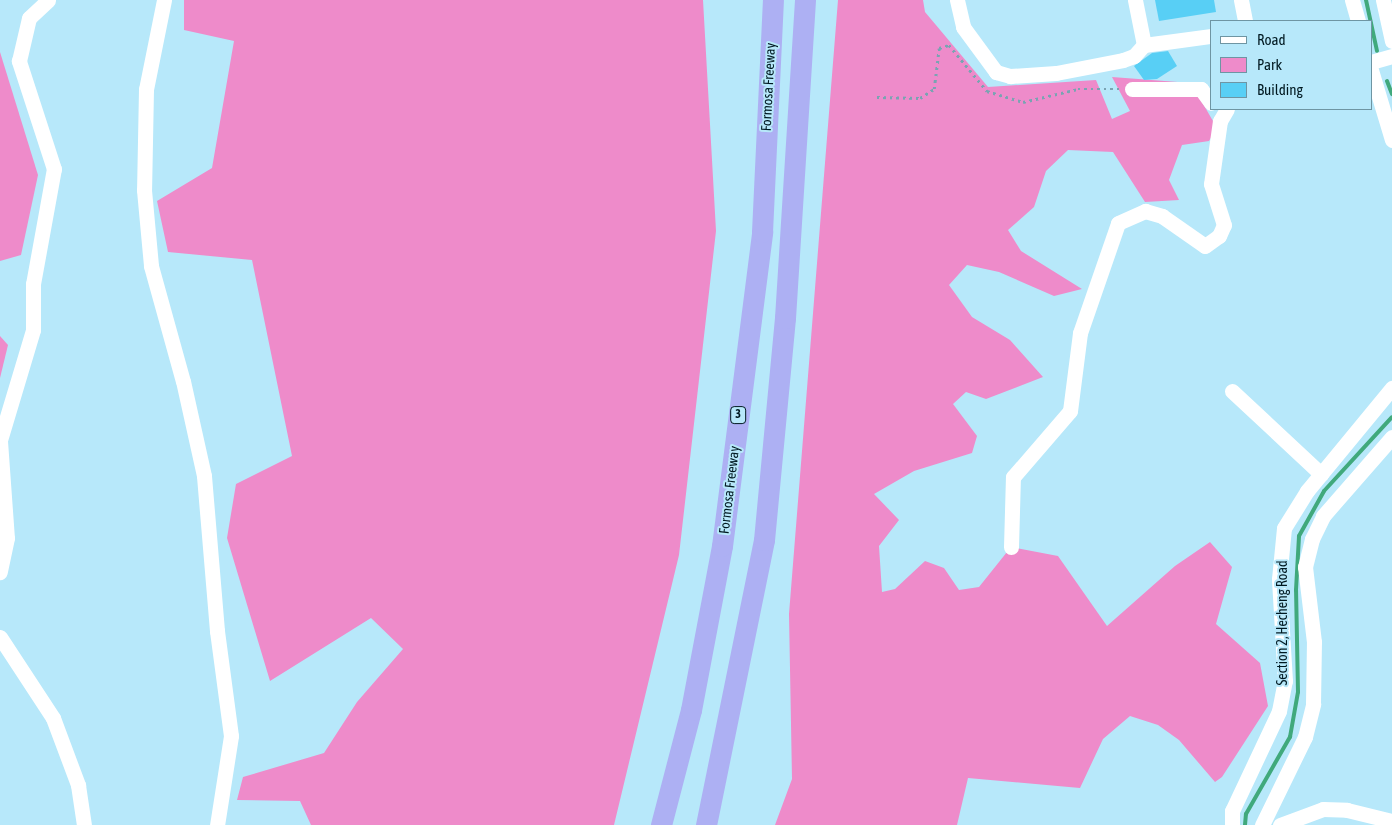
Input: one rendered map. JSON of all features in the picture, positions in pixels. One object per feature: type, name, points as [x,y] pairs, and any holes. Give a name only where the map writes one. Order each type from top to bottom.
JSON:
[{"type":"highway","name":"Formosa Freeway","points":[[661,825],[691,710],[722,546],[762,232],[773,0]]},
{"type":"highway","points":[[706,825],[764,540],[785,318],[805,0]]},
{"type":"street","points":[[0,572],[7,538],[0,440],[33,330],[33,284],[54,169],[19,61],[29,18],[48,0]]},
{"type":"street","points":[[164,0],[146,89],[144,190],[150,266],[183,381],[204,476],[217,631],[231,736],[217,825]]},
{"type":"street","points":[[957,0],[963,27],[996,72],[1010,76],[1056,73],[1123,60],[1134,56],[1144,45],[1210,36]]},
{"type":"street","points":[[1135,0],[1144,45]]},
{"type":"street","points":[[1241,0],[1245,20]]},
{"type":"street","points":[[1352,0],[1358,20]]},
{"type":"street","points":[[1382,0],[1392,41]]},
{"type":"street","points":[[1372,62],[1392,56]]},
{"type":"street","points":[[1372,73],[1392,140]]},
{"type":"street","points":[[1132,89],[1201,88],[1210,102]]},
{"type":"street","points":[[1011,547],[1013,477],[1070,411],[1080,333],[1118,223],[1145,211],[1162,216],[1206,246],[1219,236],[1224,225],[1210,184],[1220,121],[1226,110]]},
{"type":"street","name":"Section 2, Hecheng Road","points":[[1232,825],[1232,811],[1280,711],[1284,681],[1279,579],[1284,528],[1321,474],[1392,388]]},
{"type":"street","points":[[1232,391],[1321,474]]},
{"type":"street","name":"Section 2, Hecheng Road","points":[[1262,825],[1305,737],[1313,704],[1314,642],[1305,567],[1312,539],[1323,516],[1392,437]]},
{"type":"street","points":[[0,637],[53,718],[78,785],[84,825]]},
{"type":"street","points":[[1280,825],[1323,809],[1356,818],[1392,821]]},
{"type":"green space","points":[[184,0],[703,0],[716,231],[679,555],[614,825],[311,825],[300,801],[237,800],[243,777],[324,753],[357,702],[403,649],[371,618],[270,681],[227,538],[236,484],[292,456],[252,260],[168,252],[157,201],[212,168],[234,41],[184,30]]},
{"type":"green space","points":[[838,0],[923,0],[925,12],[988,87],[1096,80],[1112,119],[1130,111],[1112,77],[1191,83],[1217,128],[1209,141],[1182,145],[1169,180],[1179,200],[1145,202],[1113,152],[1068,150],[1046,171],[1034,207],[1008,230],[1021,251],[1082,289],[1054,296],[999,272],[967,265],[949,285],[972,317],[1010,340],[1043,377],[986,399],[966,392],[953,404],[977,436],[972,453],[914,471],[874,494],[899,520],[879,546],[882,592],[895,589],[925,561],[944,568],[959,590],[979,587],[1011,547],[1058,556],[1107,626],[1175,566],[1210,542],[1232,567],[1216,624],[1260,663],[1268,706],[1222,777],[1215,782],[1179,740],[1158,725],[1130,716],[1103,739],[1080,788],[968,778],[957,825],[775,825],[792,779],[789,614]]},
{"type":"green space","points":[[0,52],[38,175],[21,255],[0,261]]},
{"type":"green space","points":[[0,336],[8,345],[0,378]]},
{"type":"building","points":[[1155,0],[1214,0],[1216,12],[1159,21]]},
{"type":"building","points":[[1168,51],[1177,66],[1157,79],[1144,80],[1134,66],[1152,53]]},
{"type":"waterway","points":[[1366,0],[1370,20]]},
{"type":"waterway","points":[[1372,28],[1377,51]]},
{"type":"waterway","points":[[1387,81],[1392,94]]},
{"type":"waterway","points":[[1245,825],[1246,814],[1290,737],[1298,692],[1296,590],[1299,536],[1324,491],[1392,417]]}]
